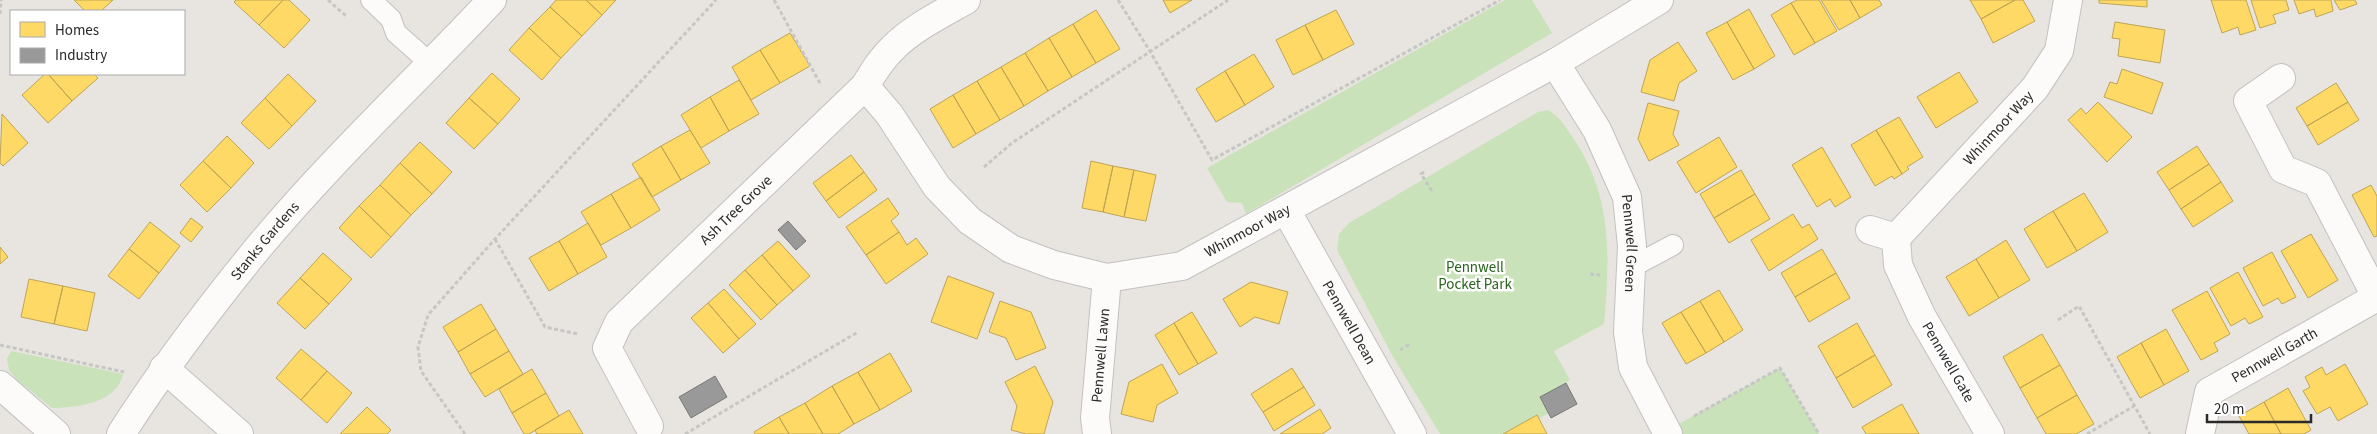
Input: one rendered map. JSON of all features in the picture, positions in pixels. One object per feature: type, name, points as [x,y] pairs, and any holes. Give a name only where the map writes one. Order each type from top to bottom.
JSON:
[{"type":"street","name":"Stanks Gardens","points":[[121,434],[160,373],[254,253],[338,160],[492,0]]},
{"type":"street","name":"Ash Tree Grove","points":[[610,342],[619,322],[865,86],[878,65],[894,46],[930,9],[966,0]]},
{"type":"street","name":"Whinmoor Way","points":[[865,86],[889,114],[937,187],[970,221],[1011,249],[1054,265],[1107,278],[1182,266],[1555,63],[1659,0]]},
{"type":"street","name":"Whinmoor Way","points":[[1896,238],[2035,88],[2059,51],[2068,0]]},
{"type":"street","name":"Pennwell Green","points":[[1555,63],[1597,130],[1627,197],[1632,246],[1628,332],[1633,367],[1667,433]]},
{"type":"street","name":"Pennwell Garth","points":[[2200,434],[2209,392],[2377,298],[2317,183],[2283,169],[2248,101],[2281,78]]},
{"type":"street","name":"Pennwell Dean","points":[[1286,210],[1412,434]]},
{"type":"street","points":[[1870,230],[1896,238]]},
{"type":"street","name":"Pennwell Gate","points":[[1896,238],[1898,265],[1908,289],[1922,317],[1990,434]]},
{"type":"street","name":"Pennwell Lawn","points":[[1096,434],[1096,408],[1107,278]]},
{"type":"street","points":[[610,342],[607,348],[649,426]]},
{"type":"street","points":[[160,373],[239,434]]},
{"type":"street","points":[[0,385],[56,434]]},
{"type":"lane","points":[[371,0],[391,19],[396,32],[431,64]]},
{"type":"lane","points":[[1630,268],[1673,245]]},
{"type":"path","points":[[0,14],[1,0]]},
{"type":"path","points":[[465,434],[421,371],[418,347],[428,315],[495,238],[716,0]]},
{"type":"path","points":[[774,0],[836,113]]},
{"type":"path","points":[[1118,0],[1151,53],[1212,160],[1500,0]]},
{"type":"path","points":[[984,167],[1012,143],[1151,53],[1175,34],[1228,0]]},
{"type":"path","points":[[495,238],[545,327],[610,342]]},
{"type":"path","points":[[2058,320],[2079,306],[2150,434]]},
{"type":"path","points":[[685,434],[858,332]]},
{"type":"path","points":[[0,345],[160,373]]},
{"type":"path","points":[[1667,433],[1780,368],[1819,434]]},
{"type":"path","points":[[2087,434],[2134,406]]},
{"type":"green space","points":[[1505,0],[1532,0],[1552,33],[1246,214],[1242,203],[1227,202],[1207,168]]},
{"type":"green space","name":"Pennwell Pocket Park","points":[[1548,110],[1564,124],[1585,157],[1595,180],[1606,226],[1607,274],[1604,324],[1554,351],[1570,380],[1541,397],[1549,413],[1512,434],[1440,434],[1392,355],[1337,250],[1339,234],[1349,223],[1538,112]]},
{"type":"green space","points":[[11,351],[123,374],[113,392],[104,398],[83,405],[52,408],[17,380],[9,370],[7,359]]},
{"type":"green space","points":[[1780,368],[1819,434],[1668,434],[1666,431]]},
{"type":"building: Homes","points":[[74,0],[113,0],[102,10],[84,10]]},
{"type":"building: Homes","points":[[236,0],[283,0],[259,25],[234,2]]},
{"type":"building: Homes","points":[[283,0],[289,0],[310,20],[284,48],[259,25]]},
{"type":"building: Homes","points":[[556,0],[586,0],[602,15],[582,36],[550,7]]},
{"type":"building: Homes","points":[[586,0],[616,0],[602,15]]},
{"type":"building: Homes","points":[[1163,0],[1192,0],[1170,13]]},
{"type":"building: Homes","points":[[1797,0],[1819,0],[1837,31],[1815,43],[1791,3]]},
{"type":"building: Homes","points":[[1821,0],[1850,0],[1860,18],[1839,30]]},
{"type":"building: Homes","points":[[1850,0],[1879,0],[1882,5],[1860,18]]},
{"type":"building: Homes","points":[[1970,0],[2015,0],[1981,19]]},
{"type":"building: Homes","points":[[2015,0],[2023,0],[2035,21],[1993,43],[1981,19]]},
{"type":"building: Homes","points":[[2099,0],[2147,0],[2147,7],[2099,3]]},
{"type":"building: Homes","points":[[2211,0],[2246,0],[2256,30],[2240,35],[2238,27],[2222,33]]},
{"type":"building: Homes","points":[[2251,0],[2286,0],[2289,10],[2273,15],[2276,23],[2260,28]]},
{"type":"building: Homes","points":[[2294,0],[2331,0],[2333,11],[2316,17],[2314,9],[2299,14]]},
{"type":"building: Homes","points":[[2334,0],[2355,0],[2357,4],[2340,10]]},
{"type":"building: Homes","points":[[1791,3],[1815,43],[1794,55],[1771,15]]},
{"type":"building: Homes","points":[[550,7],[582,36],[561,58],[529,28]]},
{"type":"building: Homes","points":[[1749,9],[1775,56],[1754,69],[1727,22]]},
{"type":"building: Homes","points":[[1096,10],[1120,49],[1096,63],[1073,24]]},
{"type":"building: Homes","points":[[1336,10],[1354,44],[1323,60],[1305,25]]},
{"type":"building: Homes","points":[[1727,22],[1754,69],[1733,80],[1706,33]]},
{"type":"building: Homes","points":[[2115,22],[2165,30],[2160,63],[2118,56],[2120,39],[2112,38]]},
{"type":"building: Homes","points":[[1073,24],[1096,63],[1072,77],[1049,38]]},
{"type":"building: Homes","points":[[1305,25],[1323,60],[1293,75],[1276,40]]},
{"type":"building: Homes","points":[[529,28],[561,58],[542,80],[509,50]]},
{"type":"building: Homes","points":[[790,33],[810,66],[780,83],[760,50]]},
{"type":"building: Homes","points":[[1049,38],[1072,77],[1048,91],[1025,53]]},
{"type":"building: Homes","points":[[1678,42],[1697,71],[1679,83],[1674,101],[1641,92],[1650,60]]},
{"type":"building: Homes","points":[[760,50],[780,83],[751,100],[732,67]]},
{"type":"building: Homes","points":[[1025,53],[1048,91],[1024,106],[1001,67]]},
{"type":"building: Homes","points":[[1254,54],[1274,87],[1245,105],[1225,71]]},
{"type":"building: Homes","points":[[1001,67],[1024,106],[1000,120],[977,81]]},
{"type":"building: Homes","points":[[2122,69],[2163,83],[2152,114],[2104,97],[2110,82],[2117,84]]},
{"type":"building: Homes","points":[[1225,71],[1245,105],[1216,122],[1196,89]]},
{"type":"building: Homes","points":[[1959,72],[1978,102],[1936,128],[1917,97]]},
{"type":"building: Homes","points":[[492,73],[520,99],[498,124],[469,98]]},
{"type":"building: Homes","points":[[288,74],[316,101],[292,126],[265,98]]},
{"type":"building: Homes","points":[[44,75],[49,75],[72,101],[48,123],[22,95]]},
{"type":"building: Homes","points":[[49,75],[95,75],[98,78],[72,101]]},
{"type":"building: Homes","points":[[739,80],[759,114],[729,131],[710,97]]},
{"type":"building: Homes","points":[[977,81],[1000,120],[976,134],[953,95]]},
{"type":"building: Homes","points":[[2336,83],[2348,102],[2307,126],[2296,108]]},
{"type":"building: Homes","points":[[953,95],[976,134],[953,148],[930,109]]},
{"type":"building: Homes","points":[[710,97],[729,131],[701,148],[681,115]]},
{"type":"building: Homes","points":[[265,98],[292,126],[269,149],[241,123]]},
{"type":"building: Homes","points":[[469,98],[498,124],[474,149],[446,123]]},
{"type":"building: Homes","points":[[2098,102],[2132,137],[2107,162],[2068,120],[2081,108],[2086,114]]},
{"type":"building: Homes","points":[[2348,102],[2359,120],[2318,145],[2307,126]]},
{"type":"building: Homes","points":[[1648,103],[1679,111],[1673,134],[1679,145],[1649,161],[1638,139]]},
{"type":"building: Homes","points":[[2,114],[28,143],[3,166],[0,163]]},
{"type":"building: Homes","points":[[1899,117],[1923,157],[1907,167],[1909,169],[1902,174],[1876,130]]},
{"type":"building: Homes","points":[[690,130],[710,163],[681,180],[661,146]]},
{"type":"building: Homes","points":[[1876,130],[1902,174],[1894,179],[1892,176],[1875,186],[1851,145]]},
{"type":"building: Homes","points":[[227,136],[254,163],[231,188],[203,161]]},
{"type":"building: Homes","points":[[1719,137],[1737,167],[1696,193],[1677,162]]},
{"type":"building: Homes","points":[[420,142],[452,172],[432,194],[400,163]]},
{"type":"building: Homes","points":[[661,146],[681,180],[652,197],[632,164]]},
{"type":"building: Homes","points":[[2197,146],[2209,164],[2169,190],[2157,172]]},
{"type":"building: Homes","points":[[1822,147],[1851,197],[1835,207],[1830,199],[1817,207],[1792,165]]},
{"type":"building: Homes","points":[[851,155],[864,172],[826,201],[813,183]]},
{"type":"building: Homes","points":[[203,161],[231,188],[207,212],[180,185]]},
{"type":"building: Homes","points":[[1091,161],[1113,166],[1103,212],[1082,208]]},
{"type":"building: Homes","points":[[400,163],[432,194],[411,215],[380,185]]},
{"type":"building: Homes","points":[[2209,164],[2221,182],[2181,209],[2169,190]]},
{"type":"building: Homes","points":[[1113,166],[1134,170],[1124,217],[1103,212]]},
{"type":"building: Homes","points":[[1134,170],[1156,175],[1146,221],[1124,217]]},
{"type":"building: Homes","points":[[1741,170],[1755,194],[1714,218],[1700,194]]},
{"type":"building: Homes","points":[[864,172],[877,190],[839,218],[826,201]]},
{"type":"building: Homes","points":[[641,177],[660,210],[631,228],[611,194]]},
{"type":"building: Homes","points":[[2221,182],[2233,201],[2193,227],[2181,209]]},
{"type":"building: Homes","points":[[380,185],[411,215],[391,237],[359,206]]},
{"type":"building: Homes","points":[[2371,185],[2377,196],[2377,236],[2374,237],[2352,195]]},
{"type":"building: Homes","points":[[2084,193],[2108,232],[2077,251],[2053,211]]},
{"type":"building: Homes","points":[[611,194],[631,228],[601,245],[581,212]]},
{"type":"building: Homes","points":[[1755,194],[1770,219],[1729,243],[1714,218]]},
{"type":"building: Homes","points":[[888,198],[899,214],[891,221],[899,232],[866,255],[846,227]]},
{"type":"building: Homes","points":[[359,206],[391,237],[371,258],[339,228]]},
{"type":"building: Homes","points":[[2053,211],[2077,251],[2047,268],[2024,229]]},
{"type":"building: Homes","points":[[1793,214],[1802,228],[1809,224],[1818,239],[1769,271],[1751,240]]},
{"type":"building: Homes","points":[[191,218],[203,227],[191,242],[180,233]]},
{"type":"building: Homes","points":[[150,222],[180,246],[159,273],[129,249]]},
{"type":"building: Homes","points":[[588,223],[607,257],[578,274],[559,241]]},
{"type":"building: Homes","points":[[899,232],[907,245],[916,238],[928,254],[886,284],[866,255]]},
{"type":"building: Homes","points":[[2311,234],[2338,280],[2308,298],[2281,251]]},
{"type":"building: Homes","points":[[2006,240],[2030,280],[1999,298],[1976,259]]},
{"type":"building: Homes","points":[[559,241],[578,274],[549,291],[529,258]]},
{"type":"building: Homes","points":[[778,241],[810,276],[793,291],[762,255]]},
{"type":"building: Homes","points":[[0,247],[8,257],[0,264]]},
{"type":"building: Homes","points":[[129,249],[159,273],[139,299],[108,276]]},
{"type":"building: Homes","points":[[1822,249],[1836,273],[1795,297],[1781,273]]},
{"type":"building: Homes","points":[[2272,252],[2296,297],[2282,304],[2278,298],[2263,306],[2243,268]]},
{"type":"building: Homes","points":[[323,253],[352,279],[329,304],[300,278]]},
{"type":"building: Homes","points":[[762,255],[793,291],[777,305],[745,270]]},
{"type":"building: Homes","points":[[1976,259],[1999,298],[1969,316],[1946,277]]},
{"type":"building: Homes","points":[[745,270],[777,305],[761,320],[729,285]]},
{"type":"building: Homes","points":[[2238,272],[2263,317],[2249,324],[2245,318],[2231,326],[2210,288]]},
{"type":"building: Homes","points":[[1836,273],[1850,298],[1809,322],[1795,297]]},
{"type":"building: Homes","points":[[948,276],[994,293],[977,339],[931,322]]},
{"type":"building: Homes","points":[[300,278],[329,304],[305,329],[277,303]]},
{"type":"building: Homes","points":[[29,279],[63,286],[54,324],[21,317]]},
{"type":"building: Homes","points":[[1251,282],[1288,292],[1279,324],[1255,317],[1240,327],[1223,299]]},
{"type":"building: Homes","points":[[63,286],[95,293],[87,331],[54,324]]},
{"type":"building: Homes","points":[[724,289],[756,324],[739,339],[708,303]]},
{"type":"building: Homes","points":[[1719,290],[1743,330],[1724,342],[1700,301]]},
{"type":"building: Homes","points":[[2207,291],[2230,334],[2214,343],[2218,351],[2201,360],[2172,310]]},
{"type":"building: Homes","points":[[1000,301],[1031,312],[1046,348],[1016,360],[1006,338],[989,332]]},
{"type":"building: Homes","points":[[1700,301],[1724,342],[1706,353],[1681,312]]},
{"type":"building: Homes","points":[[708,303],[739,339],[723,353],[691,318]]},
{"type":"building: Homes","points":[[481,304],[496,329],[458,352],[443,327]]},
{"type":"building: Homes","points":[[1192,312],[1217,353],[1198,364],[1174,323]]},
{"type":"building: Homes","points":[[1681,312],[1706,353],[1686,364],[1662,323]]},
{"type":"building: Homes","points":[[1174,323],[1198,364],[1179,375],[1155,335]]},
{"type":"building: Homes","points":[[1857,323],[1875,355],[1836,378],[1818,346]]},
{"type":"building: Homes","points":[[496,329],[509,351],[470,374],[458,352]]},
{"type":"building: Homes","points":[[2166,329],[2189,371],[2164,385],[2141,343]]},
{"type":"building: Homes","points":[[2042,334],[2060,365],[2020,388],[2003,357]]},
{"type":"building: Homes","points":[[2141,343],[2164,385],[2140,398],[2117,357]]},
{"type":"building: Homes","points":[[301,349],[327,371],[301,400],[276,378]]},
{"type":"building: Homes","points":[[509,351],[523,374],[485,397],[470,374]]},
{"type":"building: Homes","points":[[890,353],[912,391],[880,410],[858,372]]},
{"type":"building: Homes","points":[[1875,355],[1892,385],[1853,408],[1836,378]]},
{"type":"building: Homes","points":[[1162,364],[1178,393],[1157,405],[1153,422],[1121,414],[1129,382]]},
{"type":"building: Homes","points":[[2345,364],[2368,404],[2338,421],[2330,407],[2317,414],[2303,391],[2310,387],[2305,377],[2322,367],[2326,375]]},
{"type":"building: Homes","points":[[2060,365],[2077,395],[2037,418],[2020,388]]},
{"type":"building: Homes","points":[[1035,366],[1053,402],[1044,434],[1026,434],[1011,430],[1017,406],[1005,382]]},
{"type":"building: Homes","points":[[1292,368],[1304,387],[1263,412],[1251,394]]},
{"type":"building: Homes","points":[[532,369],[546,393],[512,413],[499,389]]},
{"type":"building: Homes","points":[[327,371],[352,393],[327,423],[301,400]]},
{"type":"building: Homes","points":[[858,372],[880,410],[854,424],[832,386]]},
{"type":"building: Homes","points":[[832,386],[854,424],[838,434],[823,434],[805,403]]},
{"type":"building: Homes","points":[[1304,387],[1315,405],[1274,431],[1263,412]]},
{"type":"building: Homes","points":[[2288,388],[2311,430],[2304,434],[2281,434],[2264,402]]},
{"type":"building: Homes","points":[[546,393],[559,416],[529,434],[524,434],[512,413]]},
{"type":"building: Homes","points":[[2077,395],[2094,424],[2076,434],[2046,434],[2037,418]]},
{"type":"building: Homes","points":[[2264,402],[2281,434],[2249,434],[2239,416]]},
{"type":"building: Homes","points":[[805,403],[823,434],[789,434],[779,417]]},
{"type":"building: Homes","points":[[1902,404],[1919,434],[1866,434],[1862,427]]},
{"type":"building: Homes","points":[[367,407],[391,430],[387,434],[340,434]]},
{"type":"building: Homes","points":[[1320,409],[1331,428],[1322,434],[1280,434]]},
{"type":"building: Homes","points":[[569,410],[583,434],[537,434],[535,430]]},
{"type":"building: Homes","points":[[1537,415],[1547,434],[1503,434]]},
{"type":"building: Homes","points":[[779,417],[789,434],[755,434],[754,432]]},
{"type":"building: Industry","points":[[788,221],[806,241],[796,250],[778,230]]},
{"type":"building: Industry","points":[[715,376],[727,397],[691,418],[679,397]]},
{"type":"building: Industry","points":[[1566,383],[1577,404],[1551,418],[1540,397]]}]
